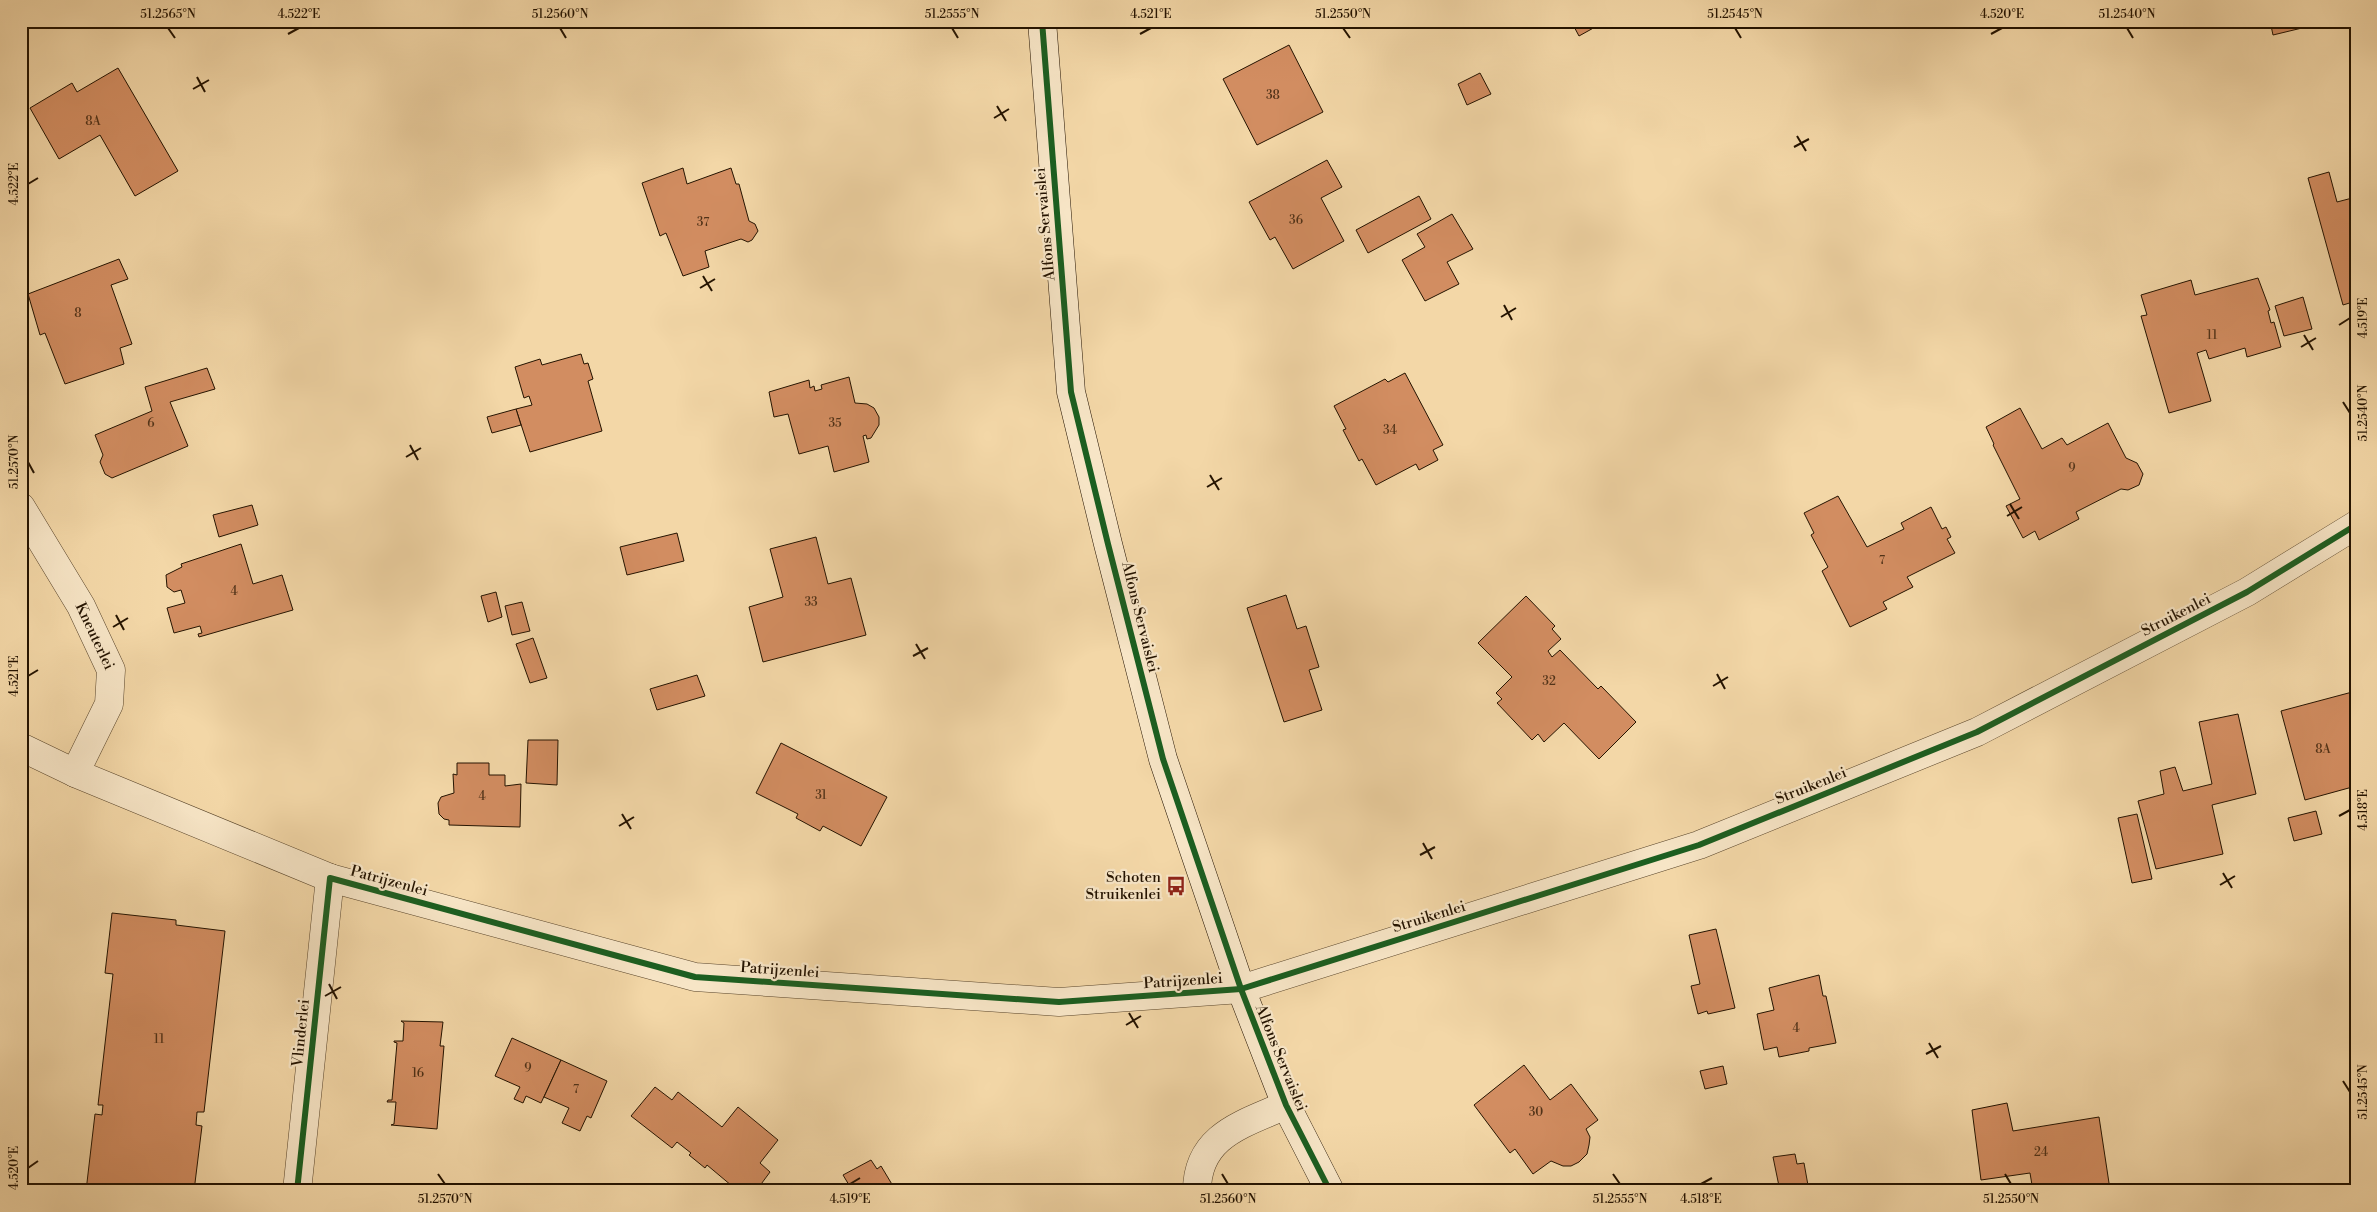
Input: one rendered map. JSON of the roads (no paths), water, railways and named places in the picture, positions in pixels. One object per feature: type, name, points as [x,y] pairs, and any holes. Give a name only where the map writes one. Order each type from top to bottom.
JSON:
[{"type":"street","name":"Alfons Servaislei","points":[[1042,21],[1071,392],[1163,759],[1241,989],[1286,1105],[1330,1191]]},
{"type":"street","name":"Kneuterlei","points":[[21,508],[81,606],[111,670],[109,704],[75,773]]},
{"type":"street","name":"Struikenlei","points":[[1241,989],[1699,846],[1977,732],[2247,592],[2356,525]]},
{"type":"street","name":"Patrijzenlei","points":[[21,746],[75,773],[330,878],[695,977],[1059,1002],[1241,989]]},
{"type":"street","name":"Vlinderlei","points":[[297,1191],[330,878]]},
{"type":"street","points":[[1198,1191],[1202,1165],[1208,1150],[1228,1131],[1286,1105]]},
{"type":"place","name":"Schoten Struikenlei","points":[[1176,886]]}]
